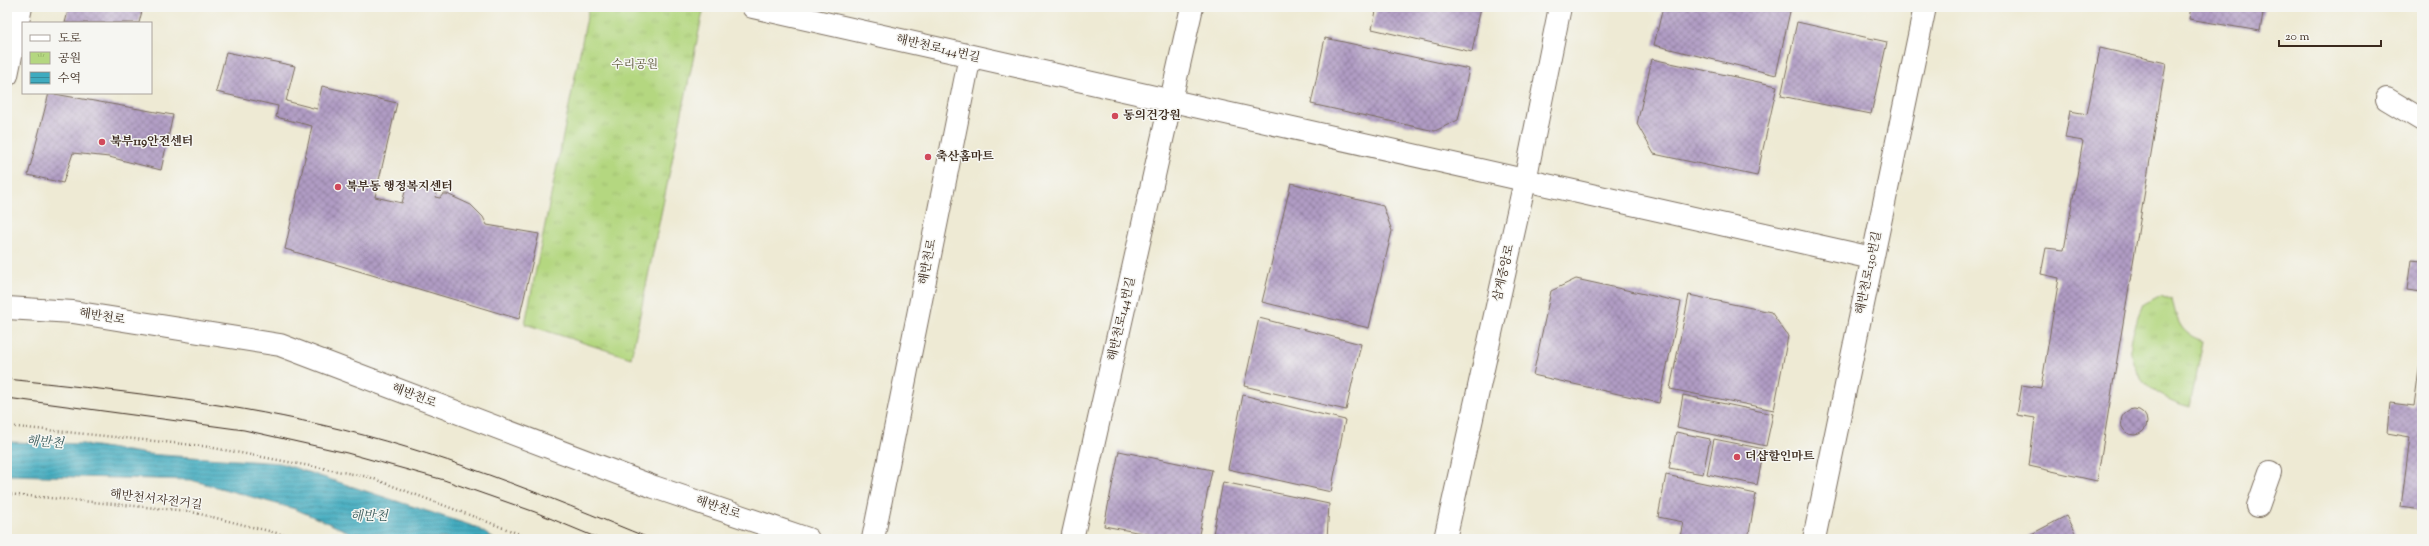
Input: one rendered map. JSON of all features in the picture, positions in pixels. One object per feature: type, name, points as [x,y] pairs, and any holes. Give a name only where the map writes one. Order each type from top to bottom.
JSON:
[{"type":"street","points":[[7,75],[21,7]]},
{"type":"street","name":"해반천로144번길","points":[[753,7],[1171,100]]},
{"type":"street","name":"해반천로144번길","points":[[1072,539],[1192,7]]},
{"type":"street","name":"삼계중앙로","points":[[1445,539],[1525,181],[1560,7]]},
{"type":"street","name":"해반천로130번길","points":[[1814,539],[1925,7]]},
{"type":"street","name":"해반천로","points":[[873,539],[970,56]]},
{"type":"street","points":[[2387,98],[2422,120]]},
{"type":"street","points":[[1171,100],[1872,258]]},
{"type":"street","name":"해반천로","points":[[7,308],[74,312],[280,345],[654,487],[808,539]]},
{"type":"street","points":[[2258,506],[2270,472]]},
{"type":"path","points":[[7,426],[203,446],[369,477],[530,538]]},
{"type":"path","name":"해반천서자전거길","points":[[7,494],[188,511],[300,539]]},
{"type":"green space","name":"수리공원","points":[[589,7],[704,7],[631,358],[525,324]]},
{"type":"green space","points":[[2161,295],[2172,300],[2178,321],[2185,331],[2195,338],[2203,341],[2190,407],[2170,400],[2152,389],[2138,374],[2131,354],[2131,341],[2144,304]]},
{"type":"water","name":"해반천","points":[[7,442],[83,444],[147,454],[280,463],[476,527],[494,539],[365,539],[295,509],[191,480],[7,475]]},
{"type":"building","points":[[69,7],[143,7],[139,22],[65,22]]},
{"type":"building","points":[[1377,7],[1481,7],[1472,52],[1372,29]]},
{"type":"building","points":[[1663,7],[1791,7],[1776,75],[1654,45]]},
{"type":"building","points":[[2191,7],[2264,7],[2260,31],[2189,19]]},
{"type":"building","points":[[1797,22],[1887,42],[1871,114],[1781,96]]},
{"type":"building","points":[[1325,38],[1469,69],[1458,120],[1435,131],[1311,104]]},
{"type":"building","points":[[2100,48],[2166,63],[2097,481],[2029,466],[2035,418],[2017,415],[2022,385],[2041,388],[2059,278],[2041,274],[2046,248],[2064,250],[2083,141],[2065,138],[2070,111],[2087,114]]},
{"type":"building","name":"북부동 행정복지센터","points":[[226,52],[295,66],[286,101],[317,109],[322,86],[397,103],[375,197],[402,203],[407,184],[437,191],[435,197],[440,198],[443,194],[447,194],[471,205],[483,217],[487,225],[539,234],[519,319],[285,249],[312,126],[276,117],[278,106],[216,92]]},
{"type":"building","points":[[1652,59],[1777,86],[1757,176],[1654,154],[1637,124]]},
{"type":"building","name":"북부119안전센터","points":[[49,94],[173,115],[161,170],[109,157],[73,153],[63,183],[28,175]]},
{"type":"building","points":[[1291,183],[1383,206],[1392,231],[1369,328],[1262,302]]},
{"type":"building","points":[[2411,260],[2422,261],[2422,292],[2407,290]]},
{"type":"building","points":[[1576,279],[1681,302],[1659,403],[1533,375],[1551,291]]},
{"type":"building","points":[[1689,295],[1771,312],[1788,336],[1774,410],[1670,389]]},
{"type":"building","points":[[1259,318],[1361,344],[1346,410],[1244,386]]},
{"type":"building","points":[[2421,355],[2422,510],[2401,507],[2410,437],[2387,433],[2390,403],[2414,406]]},
{"type":"building","points":[[1243,395],[1345,420],[1331,492],[1228,469]]},
{"type":"building","points":[[1683,395],[1773,414],[1766,446],[1677,427]]},
{"type":"building","points":[[2134,409],[2143,413],[2147,422],[2143,431],[2134,435],[2125,431],[2121,422],[2125,413]]},
{"type":"building","points":[[1676,432],[1710,439],[1703,474],[1669,468]]},
{"type":"building","points":[[1714,439],[1764,449],[1757,485],[1707,474]]},
{"type":"building","points":[[1119,451],[1212,470],[1198,539],[1174,539],[1104,526]]},
{"type":"building","points":[[1666,475],[1756,494],[1748,539],[1690,539],[1680,537],[1683,522],[1658,517]]},
{"type":"building","points":[[1223,482],[1329,504],[1327,539],[1212,539]]},
{"type":"building","points":[[2066,516],[2078,539],[2022,539]]},
{"type":"tram line","points":[[7,379],[165,397],[244,409],[364,435],[448,460],[530,490],[651,539]]},
{"type":"tram line","points":[[7,398],[244,430],[347,453],[444,480],[535,512],[600,539]]},
{"type":"place","name":"동의건강원","points":[[1115,116]]},
{"type":"place","name":"북부119안전센터","points":[[102,142]]},
{"type":"place","name":"축산홈마트","points":[[928,157]]},
{"type":"place","name":"북부동 행정복지센터","points":[[338,187]]},
{"type":"place","name":"더샵할인마트","points":[[1737,457]]}]
